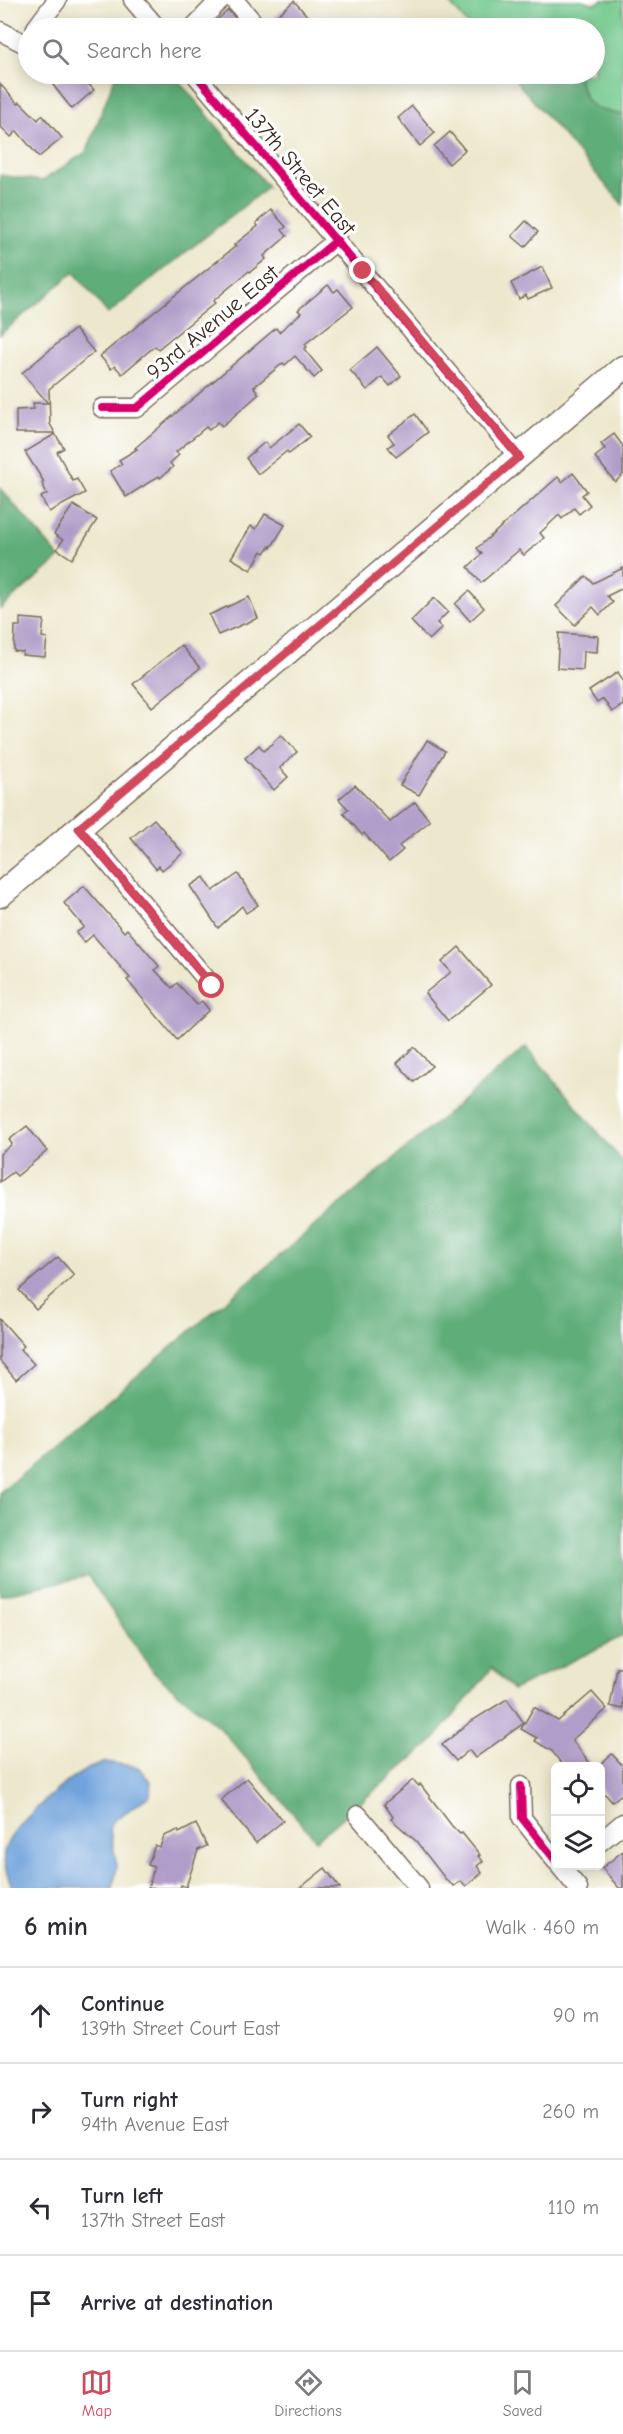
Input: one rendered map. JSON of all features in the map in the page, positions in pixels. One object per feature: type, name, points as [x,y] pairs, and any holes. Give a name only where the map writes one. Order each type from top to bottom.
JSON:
[{"type":"main road","points":[[0,895],[623,368]]},
{"type":"street","points":[[44,18],[57,0]]},
{"type":"street","points":[[133,0],[148,18]]},
{"type":"street","points":[[203,18],[220,0]]},
{"type":"street","points":[[234,0],[249,18]]},
{"type":"street","points":[[0,31],[18,39]]},
{"type":"street","name":"137th Street East","points":[[204,84],[519,457]]},
{"type":"street","name":"93rd Avenue East","points":[[102,408],[137,408],[337,240]]},
{"type":"street","points":[[79,828],[212,986]]},
{"type":"street","points":[[520,1786],[522,1818],[551,1852]]},
{"type":"street","points":[[358,1815],[419,1888]]},
{"type":"street","points":[[605,1838],[623,1823]]},
{"type":"street","points":[[566,1870],[578,1888]]},
{"type":"green space","points":[[447,0],[582,0],[595,4],[603,0],[623,0],[623,115],[596,108],[586,99],[580,85],[605,84],[605,18],[462,18]]},
{"type":"green space","points":[[112,84],[181,84],[268,187],[108,314],[74,272],[0,335],[0,175],[42,181],[87,151]]},
{"type":"green space","points":[[519,84],[580,84],[586,99],[596,108],[623,115],[623,205]]},
{"type":"green space","points":[[0,488],[60,558],[0,609]]},
{"type":"green space","points":[[526,1047],[623,1162],[623,1636],[513,1690],[492,1668],[433,1741],[316,1840],[220,1728],[154,1673],[88,1576],[0,1595],[0,1492]]},
{"type":"water","points":[[106,1762],[138,1767],[151,1782],[150,1795],[112,1822],[110,1830],[117,1866],[113,1888],[12,1888],[5,1866],[4,1852],[16,1831],[63,1785],[86,1770]]},
{"type":"building","points":[[294,1],[309,18],[274,18]]},
{"type":"building","points":[[228,10],[235,18],[219,18]]},
{"type":"building","points":[[0,84],[18,104],[20,102],[38,120],[42,115],[62,138],[39,157],[17,131],[11,137],[0,126]]},
{"type":"building","points":[[89,84],[94,90],[72,109],[53,85]]},
{"type":"building","points":[[412,106],[435,133],[420,146],[398,118]]},
{"type":"building","points":[[450,132],[465,150],[449,164],[434,146]]},
{"type":"building","points":[[271,210],[286,227],[282,230],[287,236],[264,256],[266,259],[158,349],[155,346],[122,374],[115,366],[111,369],[100,356],[236,246],[234,245],[258,226],[256,223]]},
{"type":"building","points":[[526,221],[538,232],[525,247],[512,236]]},
{"type":"building","points":[[542,267],[552,288],[528,299],[526,295],[519,299],[511,283]]},
{"type":"building","points":[[328,285],[334,292],[338,289],[353,307],[305,344],[307,347],[304,349],[322,371],[314,378],[295,356],[285,365],[283,363],[254,387],[259,394],[234,416],[222,426],[218,422],[209,430],[206,427],[176,452],[179,455],[170,463],[173,467],[160,478],[159,476],[126,497],[110,471],[122,464],[119,460],[137,449],[135,448],[276,328],[279,332],[301,313],[298,310]]},
{"type":"building","points":[[75,329],[94,352],[49,389],[50,424],[55,433],[16,433],[16,410],[34,409],[33,403],[48,403],[22,373]]},
{"type":"building","points":[[377,347],[401,376],[390,386],[382,377],[367,390],[350,370]]},
{"type":"building","points":[[415,414],[428,432],[396,457],[388,447],[394,443],[388,435]]},
{"type":"building","points":[[299,424],[310,437],[289,454],[287,451],[258,474],[246,458],[265,442],[269,448]]},
{"type":"building","points":[[55,434],[64,448],[57,452],[73,481],[77,479],[85,493],[49,512],[41,497],[47,494],[42,483],[44,482],[25,452]]},
{"type":"building","points":[[614,434],[623,446],[623,475],[615,482],[595,457],[605,449],[601,444]]},
{"type":"building","points":[[573,473],[587,491],[582,495],[590,505],[579,514],[574,508],[562,519],[559,515],[540,533],[544,538],[524,555],[519,550],[481,583],[468,567],[482,554],[477,548],[558,477],[562,482]]},
{"type":"building","points":[[73,505],[97,520],[72,559],[57,549],[63,540],[54,534]]},
{"type":"building","points":[[265,514],[285,525],[271,548],[270,546],[265,553],[262,551],[251,570],[231,558],[251,526],[256,529]]},
{"type":"building","points":[[623,568],[623,588],[607,596],[613,602],[600,615],[593,607],[575,625],[556,606],[586,576],[593,583]]},
{"type":"building","points":[[469,591],[484,608],[470,621],[455,604]]},
{"type":"building","points":[[249,597],[258,618],[218,635],[209,615]]},
{"type":"building","points":[[434,598],[448,612],[437,623],[442,628],[429,640],[411,621]]},
{"type":"building","points":[[20,618],[44,620],[42,637],[47,638],[45,657],[22,655],[23,652],[14,651],[15,626],[20,626]]},
{"type":"building","points":[[559,633],[598,636],[597,652],[584,651],[583,670],[557,668]]},
{"type":"building","points":[[181,645],[200,668],[152,707],[133,684]]},
{"type":"building","points":[[618,672],[623,681],[623,705],[612,712],[603,699],[597,703],[589,691]]},
{"type":"building","points":[[281,735],[297,752],[280,768],[288,777],[274,790],[245,758],[259,745],[264,751]]},
{"type":"building","points":[[427,740],[445,751],[419,795],[400,785]]},
{"type":"building","points":[[355,785],[390,822],[415,802],[430,821],[399,846],[403,850],[389,862],[343,813],[348,809],[339,799]]},
{"type":"building","points":[[154,819],[183,853],[162,870],[159,866],[156,869],[131,838]]},
{"type":"building","points":[[238,874],[258,905],[246,913],[242,906],[218,928],[190,886],[204,877],[213,891]]},
{"type":"building","points":[[84,886],[124,932],[127,929],[159,966],[155,970],[172,988],[177,983],[197,1005],[202,1001],[209,1010],[177,1040],[127,980],[130,978],[93,935],[84,943],[76,933],[84,927],[64,903]]},
{"type":"building","points":[[459,947],[491,985],[448,1021],[425,993],[451,972],[442,962]]},
{"type":"building","points":[[414,1047],[432,1066],[414,1082],[397,1063]]},
{"type":"building","points":[[27,1126],[47,1151],[17,1176],[13,1172],[0,1182],[0,1154],[12,1144],[9,1140]]},
{"type":"building","points":[[58,1257],[74,1275],[36,1309],[19,1290]]},
{"type":"building","points":[[0,1319],[24,1346],[20,1349],[34,1364],[16,1380],[0,1361]]},
{"type":"building","points":[[617,1668],[623,1668],[623,1709],[610,1706]]},
{"type":"building","points":[[592,1692],[607,1709],[572,1740],[589,1762],[560,1762],[552,1751],[535,1741],[537,1738],[521,1729],[534,1707],[558,1721]]},
{"type":"building","points":[[507,1699],[524,1723],[475,1758],[469,1750],[456,1761],[442,1745],[470,1722]]},
{"type":"building","points":[[612,1754],[623,1766],[623,1793],[612,1802],[605,1794],[605,1762],[602,1762]]},
{"type":"building","points":[[247,1778],[283,1821],[256,1843],[221,1800]]},
{"type":"building","points":[[413,1780],[419,1786],[420,1784],[452,1826],[460,1834],[462,1833],[483,1861],[477,1866],[482,1873],[466,1886],[461,1881],[454,1886],[447,1881],[416,1841],[391,1819],[393,1817],[384,1804]]},
{"type":"building","points":[[196,1824],[207,1846],[198,1850],[186,1887],[181,1885],[180,1888],[148,1888],[154,1867],[148,1865],[155,1845],[160,1847],[164,1836],[178,1830],[179,1833]]},
{"type":"building","points":[[623,1851],[623,1888],[619,1888],[604,1870],[605,1866]]},
{"type":"building","points":[[325,1868],[340,1888],[300,1888]]},
{"type":"cycle path","points":[[203,84],[519,457]]},
{"type":"cycle path","points":[[102,408],[137,408],[337,240]]},
{"type":"cycle path","points":[[79,828],[212,986]]},
{"type":"cycle path","points":[[521,1786],[522,1818],[551,1855]]},
{"type":"route","points":[[212,986],[79,828],[519,457],[504,442],[363,271]]}]
